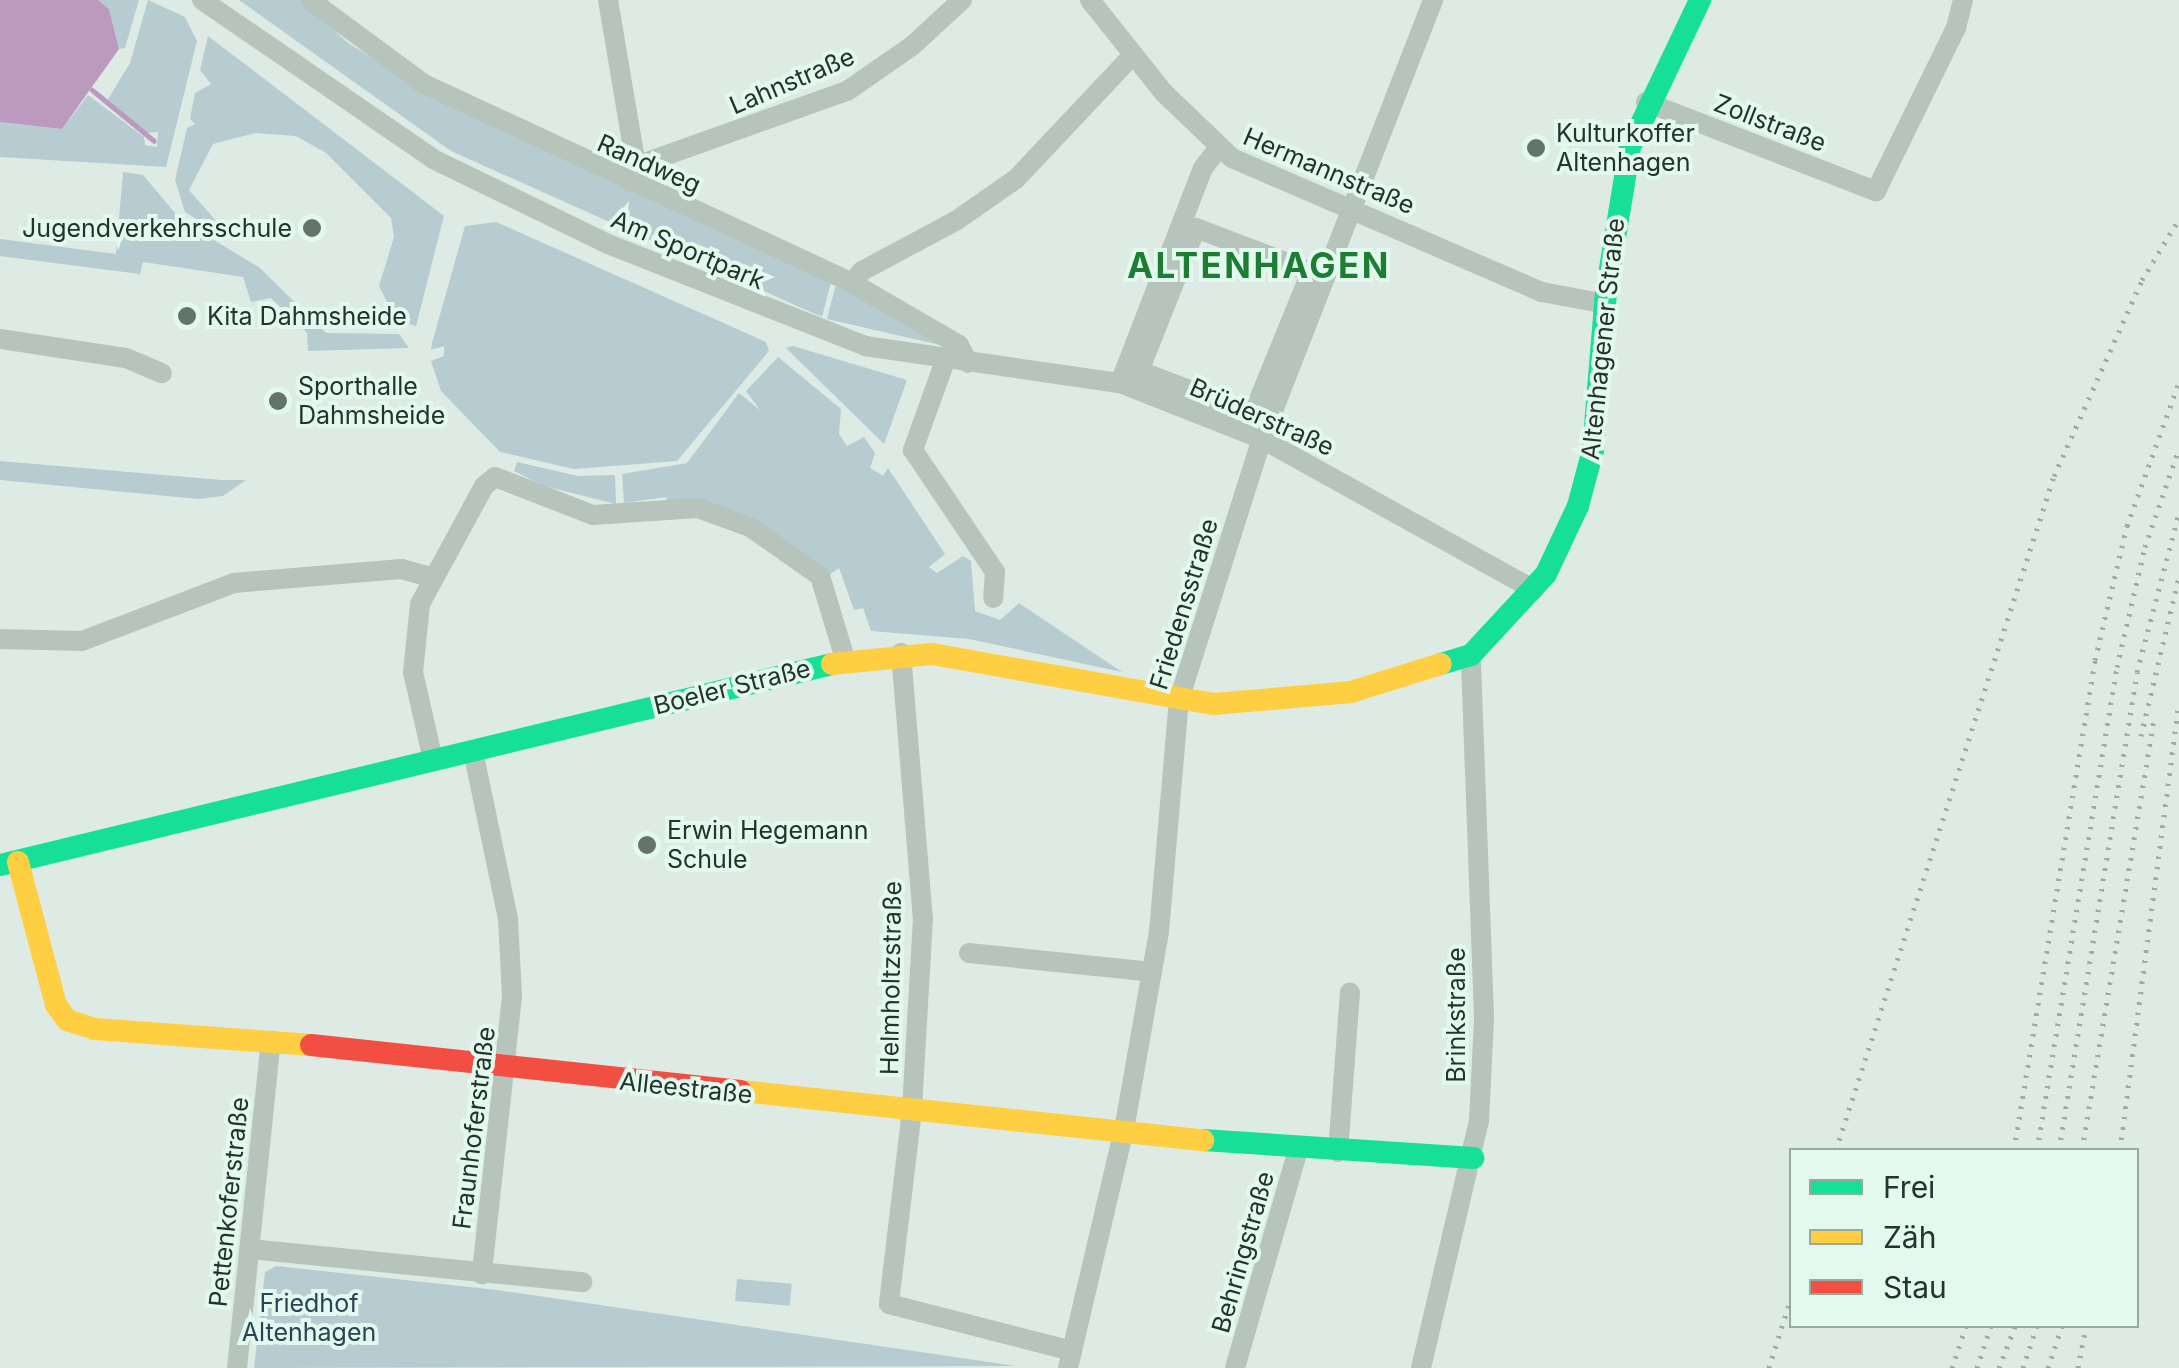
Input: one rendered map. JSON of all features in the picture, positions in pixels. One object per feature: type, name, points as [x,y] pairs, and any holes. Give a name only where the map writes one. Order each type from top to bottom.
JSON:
[{"type":"street","name":"Am Sportpark","points":[[202,0],[394,134],[475,181],[821,332],[945,361]]},
{"type":"street","name":"Randweg","points":[[310,0],[424,84],[633,174],[852,283],[958,345],[968,363]]},
{"type":"street","points":[[608,0],[633,174]]},
{"type":"street","name":"Lahnstraße","points":[[633,174],[846,90],[912,46],[962,0]]},
{"type":"street","name":"Hermannstraße","points":[[1090,0],[1132,56],[1217,150],[1354,206],[1542,292],[1606,304]]},
{"type":"street","name":"Friedensstraße","points":[[1070,1360],[1124,1130],[1152,972],[1180,700],[1262,439],[1433,0]]},
{"type":"street","name":"Zollstraße","points":[[1646,102],[1876,191],[1956,28],[1962,0]]},
{"type":"street","name":"Altenhagener Straße","points":[[1471,655],[1534,590],[1572,521],[1588,474],[1620,191],[1646,102],[1697,1]]},
{"type":"street","points":[[852,283],[862,270],[957,220],[1016,179],[1132,56]]},
{"type":"street","points":[[1120,383],[1203,168],[1217,150]]},
{"type":"street","points":[[1196,228],[1310,272],[1252,414],[1140,371],[1196,228]]},
{"type":"street","points":[[0,339],[126,358],[162,373]]},
{"type":"street","name":"Brüderstraße","points":[[945,361],[1120,383],[1262,439],[1534,590]]},
{"type":"street","points":[[945,361],[913,450],[995,572],[994,598]]},
{"type":"street","points":[[433,760],[413,672],[420,604],[431,577],[491,478],[593,515],[698,508],[750,527],[820,576],[845,658]]},
{"type":"street","points":[[0,639],[82,640],[234,582],[401,569],[431,577]]},
{"type":"street","name":"Boeler Straße","points":[[9,864],[845,658],[900,653],[1021,667],[1180,700],[1244,704],[1351,692],[1471,655]]},
{"type":"street","name":"Helmholtzstraße","points":[[900,653],[923,918],[912,1110],[889,1304],[1070,1360]]},
{"type":"street","name":"Brinkstraße","points":[[1421,1368],[1473,1158],[1484,1017],[1471,655]]},
{"type":"street","name":"Fraunhoferstraße","points":[[473,752],[508,919],[507,1069],[482,1274]]},
{"type":"street","name":"Alleestraße","points":[[9,864],[52,995],[67,1020],[94,1029],[272,1041],[507,1069],[1298,1150],[1473,1158]]},
{"type":"street","points":[[969,952],[1152,972]]},
{"type":"street","points":[[1338,1152],[1350,992]]},
{"type":"street","name":"Pettenkoferstraße","points":[[237,1368],[272,1041]]},
{"type":"street","name":"Behringstraße","points":[[1235,1368],[1298,1150]]},
{"type":"street","points":[[250,1249],[582,1282]]},
{"type":"green space","points":[[98,0],[139,0],[125,48],[119,49],[109,9]]},
{"type":"green space","points":[[148,0],[185,17],[197,41],[166,167],[0,157],[0,122],[62,129],[88,95],[144,137],[145,145],[157,147],[158,132],[147,133],[107,101],[130,63]]},
{"type":"green space","points":[[239,0],[301,0],[348,43],[445,104],[831,282],[822,317],[451,151]]},
{"type":"green space","points":[[208,36],[444,216],[416,326],[396,320],[379,286],[394,237],[391,218],[326,153],[296,136],[255,133],[213,144],[189,190],[217,222],[211,228],[185,212],[175,180],[187,128],[195,124],[190,119],[195,93],[211,84],[200,70]]},
{"type":"green space","points":[[123,172],[143,175],[181,220],[260,268],[326,333],[399,334],[409,348],[308,351],[307,333],[271,298],[251,302],[243,277],[143,262],[140,274],[0,256],[0,239],[116,254]]},
{"type":"green space","points":[[496,222],[766,342],[769,351],[677,461],[574,469],[500,452],[441,391],[431,361],[444,356],[444,346],[431,350],[432,343],[465,226]]},
{"type":"green space","points":[[836,284],[940,345],[827,319]]},
{"type":"green space","points":[[793,346],[907,380],[884,444],[786,348]]},
{"type":"green space","points":[[778,357],[841,409],[839,434],[847,446],[864,437],[875,453],[870,468],[883,476],[888,468],[945,554],[929,567],[937,573],[963,556],[971,561],[975,611],[1000,620],[1019,603],[1122,672],[969,639],[871,631],[863,608],[854,610],[839,568],[829,575],[768,529],[668,504],[666,497],[624,503],[622,474],[687,463],[739,393],[760,410],[746,391]]},
{"type":"green space","points":[[0,461],[246,480],[223,496],[198,499],[0,480]]},
{"type":"green space","points":[[517,462],[578,476],[615,475],[616,504],[544,486],[514,471]]},
{"type":"green space","name":"Friedhof Altenhagen","points":[[276,1266],[497,1290],[1016,1366],[254,1368],[265,1272]]},
{"type":"green space","points":[[737,1279],[792,1284],[790,1306],[735,1301]]},
{"type":"shaded area","points":[[0,0],[98,0],[109,9],[119,49],[62,129],[0,122]]},
{"type":"waterway","points":[[92,90],[154,141]]},
{"type":"railway","points":[[1837,1148],[2054,476],[2142,280],[2179,219]]},
{"type":"railway","points":[[2014,1148],[2095,660],[2127,526],[2179,382]]},
{"type":"railway","points":[[2037,1148],[2117,667],[2145,547],[2179,448]]},
{"type":"railway","points":[[2059,1148],[2137,672],[2179,513]]},
{"type":"railway","points":[[2141,736],[2179,577]]},
{"type":"railway","points":[[2120,1148],[2179,704]]},
{"type":"railway","points":[[2082,1148],[2154,722]]},
{"type":"railway","points":[[1769,1368],[1789,1305]]},
{"type":"railway","points":[[1952,1368],[1965,1328]]},
{"type":"railway","points":[[1977,1368],[1990,1328]]},
{"type":"railway","points":[[1999,1368],[2014,1328]]},
{"type":"railway","points":[[2023,1368],[2036,1328]]},
{"type":"railway","points":[[2048,1368],[2061,1328]]},
{"type":"railway","points":[[2078,1368],[2086,1328]]},
{"type":"traffic: fast","points":[[1441,664],[1471,655],[1546,574],[1578,506],[1593,450],[1606,293],[1630,147],[1700,0]]},
{"type":"traffic: fast","points":[[0,865],[832,664]]},
{"type":"traffic: fast","points":[[1203,1140],[1473,1158]]},
{"type":"traffic: slow","points":[[832,664],[932,654],[1214,704],[1351,692],[1441,664]]},
{"type":"traffic: slow","points":[[18,862],[56,1005],[67,1020],[94,1029],[311,1045]]},
{"type":"traffic: slow","points":[[741,1091],[1203,1140]]},
{"type":"traffic: jam","points":[[311,1045],[741,1091]]},
{"type":"place","name":"Kulturkoffer Altenhagen","points":[[1536,148]]},
{"type":"place","name":"Jugendverkehrsschule","points":[[312,228]]},
{"type":"place","name":"Kita Dahmsheide","points":[[187,316]]},
{"type":"place","name":"Sporthalle Dahmsheide","points":[[278,401]]},
{"type":"place","name":"Erwin Hegemann Schule","points":[[647,845]]},
{"type":"district","name":"ALTENHAGEN","points":[[1259,265]]}]
